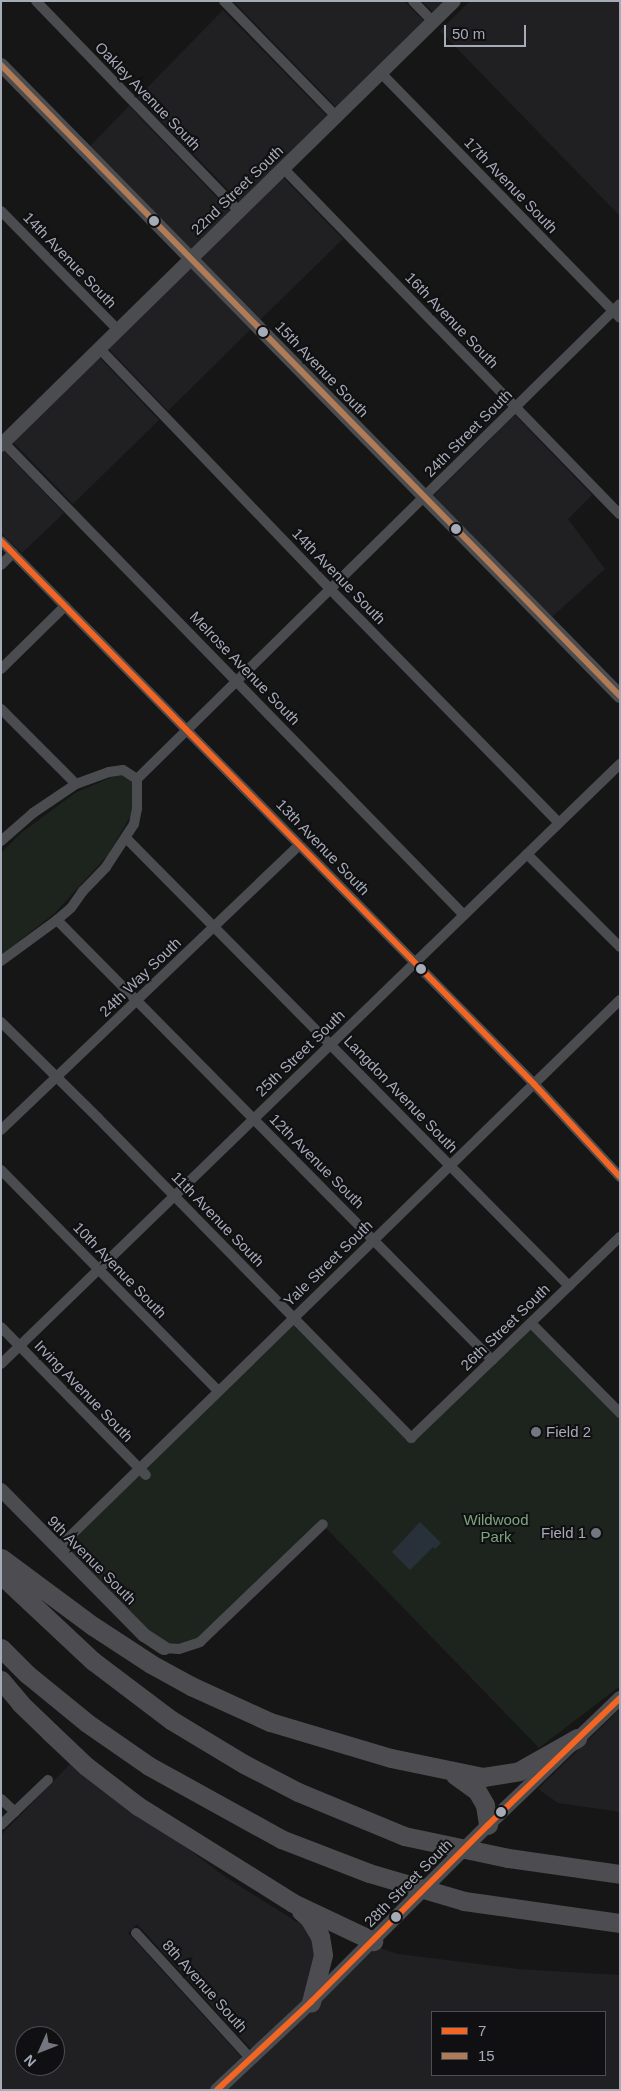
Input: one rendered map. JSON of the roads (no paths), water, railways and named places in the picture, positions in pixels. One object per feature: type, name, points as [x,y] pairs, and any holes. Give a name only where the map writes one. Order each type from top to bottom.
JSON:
[{"type":"highway","points":[[1,1558],[93,1626],[151,1664],[223,1701],[270,1722],[307,1734],[391,1758],[483,1777],[519,1771],[577,1738]]},
{"type":"highway","points":[[1,1575],[92,1661],[171,1720],[244,1764],[298,1792],[404,1836],[508,1858],[620,1874]]},
{"type":"highway","points":[[1,1648],[27,1674],[87,1723],[149,1766],[217,1806],[281,1840],[369,1874],[464,1901],[620,1923]]},
{"type":"highway","points":[[1,1680],[50,1732],[114,1789],[174,1831],[293,1903],[373,1941]]},
{"type":"highway","points":[[446,1770],[462,1778],[477,1791],[485,1805],[488,1825]]},
{"type":"highway","points":[[293,1903],[308,1918],[320,1936],[323,1955],[312,2002]]},
{"type":"street","name":"Oakley Avenue South","points":[[36,1],[240,211]]},
{"type":"street","points":[[224,1],[336,116]]},
{"type":"street","points":[[413,1],[433,22]]},
{"type":"street","name":"22nd Street South","points":[[3,444],[454,1]]},
{"type":"street","name":"15th Avenue South","points":[[1,65],[620,696]]},
{"type":"street","name":"17th Avenue South","points":[[381,73],[617,311]]},
{"type":"street","name":"16th Avenue South","points":[[284,168],[620,514]]},
{"type":"street","name":"14th Avenue South","points":[[1,211],[118,330]]},
{"type":"street","name":"24th Street South","points":[[137,779],[515,407],[617,311]]},
{"type":"street","name":"14th Avenue South","points":[[99,348],[330,589],[559,823]]},
{"type":"street","name":"Melrose Avenue South","points":[[3,444],[464,915]]},
{"type":"street","name":"13th Avenue South","points":[[1,541],[534,1084],[620,1177]]},
{"type":"street","points":[[1,565],[13,553]]},
{"type":"street","points":[[1,669],[65,606]]},
{"type":"street","points":[[1,709],[76,784]]},
{"type":"street","name":"25th Street South","points":[[1,1364],[620,764]]},
{"type":"street","points":[[1,841],[33,813],[76,784],[109,772],[123,770],[137,779],[137,809],[134,824],[106,867],[83,891],[71,908],[1,961]]},
{"type":"street","name":"Langdon Avenue South","points":[[126,838],[569,1286]]},
{"type":"street","name":"24th Way South","points":[[1,1130],[299,845]]},
{"type":"street","points":[[527,854],[620,947]]},
{"type":"street","name":"12th Avenue South","points":[[57,920],[492,1360]]},
{"type":"street","name":"Yale Street South","points":[[58,1548],[143,1472],[218,1392],[620,1000]]},
{"type":"street","name":"11th Avenue South","points":[[1,1022],[175,1196],[411,1438]]},
{"type":"street","name":"10th Avenue South","points":[[1,1170],[218,1392]]},
{"type":"street","name":"26th Street South","points":[[411,1438],[620,1237]]},
{"type":"street","points":[[531,1323],[620,1414]]},
{"type":"street","name":"Irving Avenue South","points":[[1,1327],[143,1472]]},
{"type":"street","name":"9th Avenue South","points":[[1,1490],[144,1635],[164,1648]]},
{"type":"street","points":[[164,1648],[179,1649],[200,1642],[323,1524]]},
{"type":"street","name":"28th Street South","points":[[217,2090],[312,2002],[488,1825],[620,1698]]},
{"type":"street","points":[[1,1825],[48,1780]]},
{"type":"street","points":[[1,1799],[14,1812]]},
{"type":"street","name":"8th Avenue South","points":[[136,1933],[252,2059]]},
{"type":"place","name":"Field 2","points":[[536,1432]]},
{"type":"place","name":"Field 1","points":[[596,1533]]},
{"type":"park label","name":"Wildwood Park","points":[[496,1528]]}]
